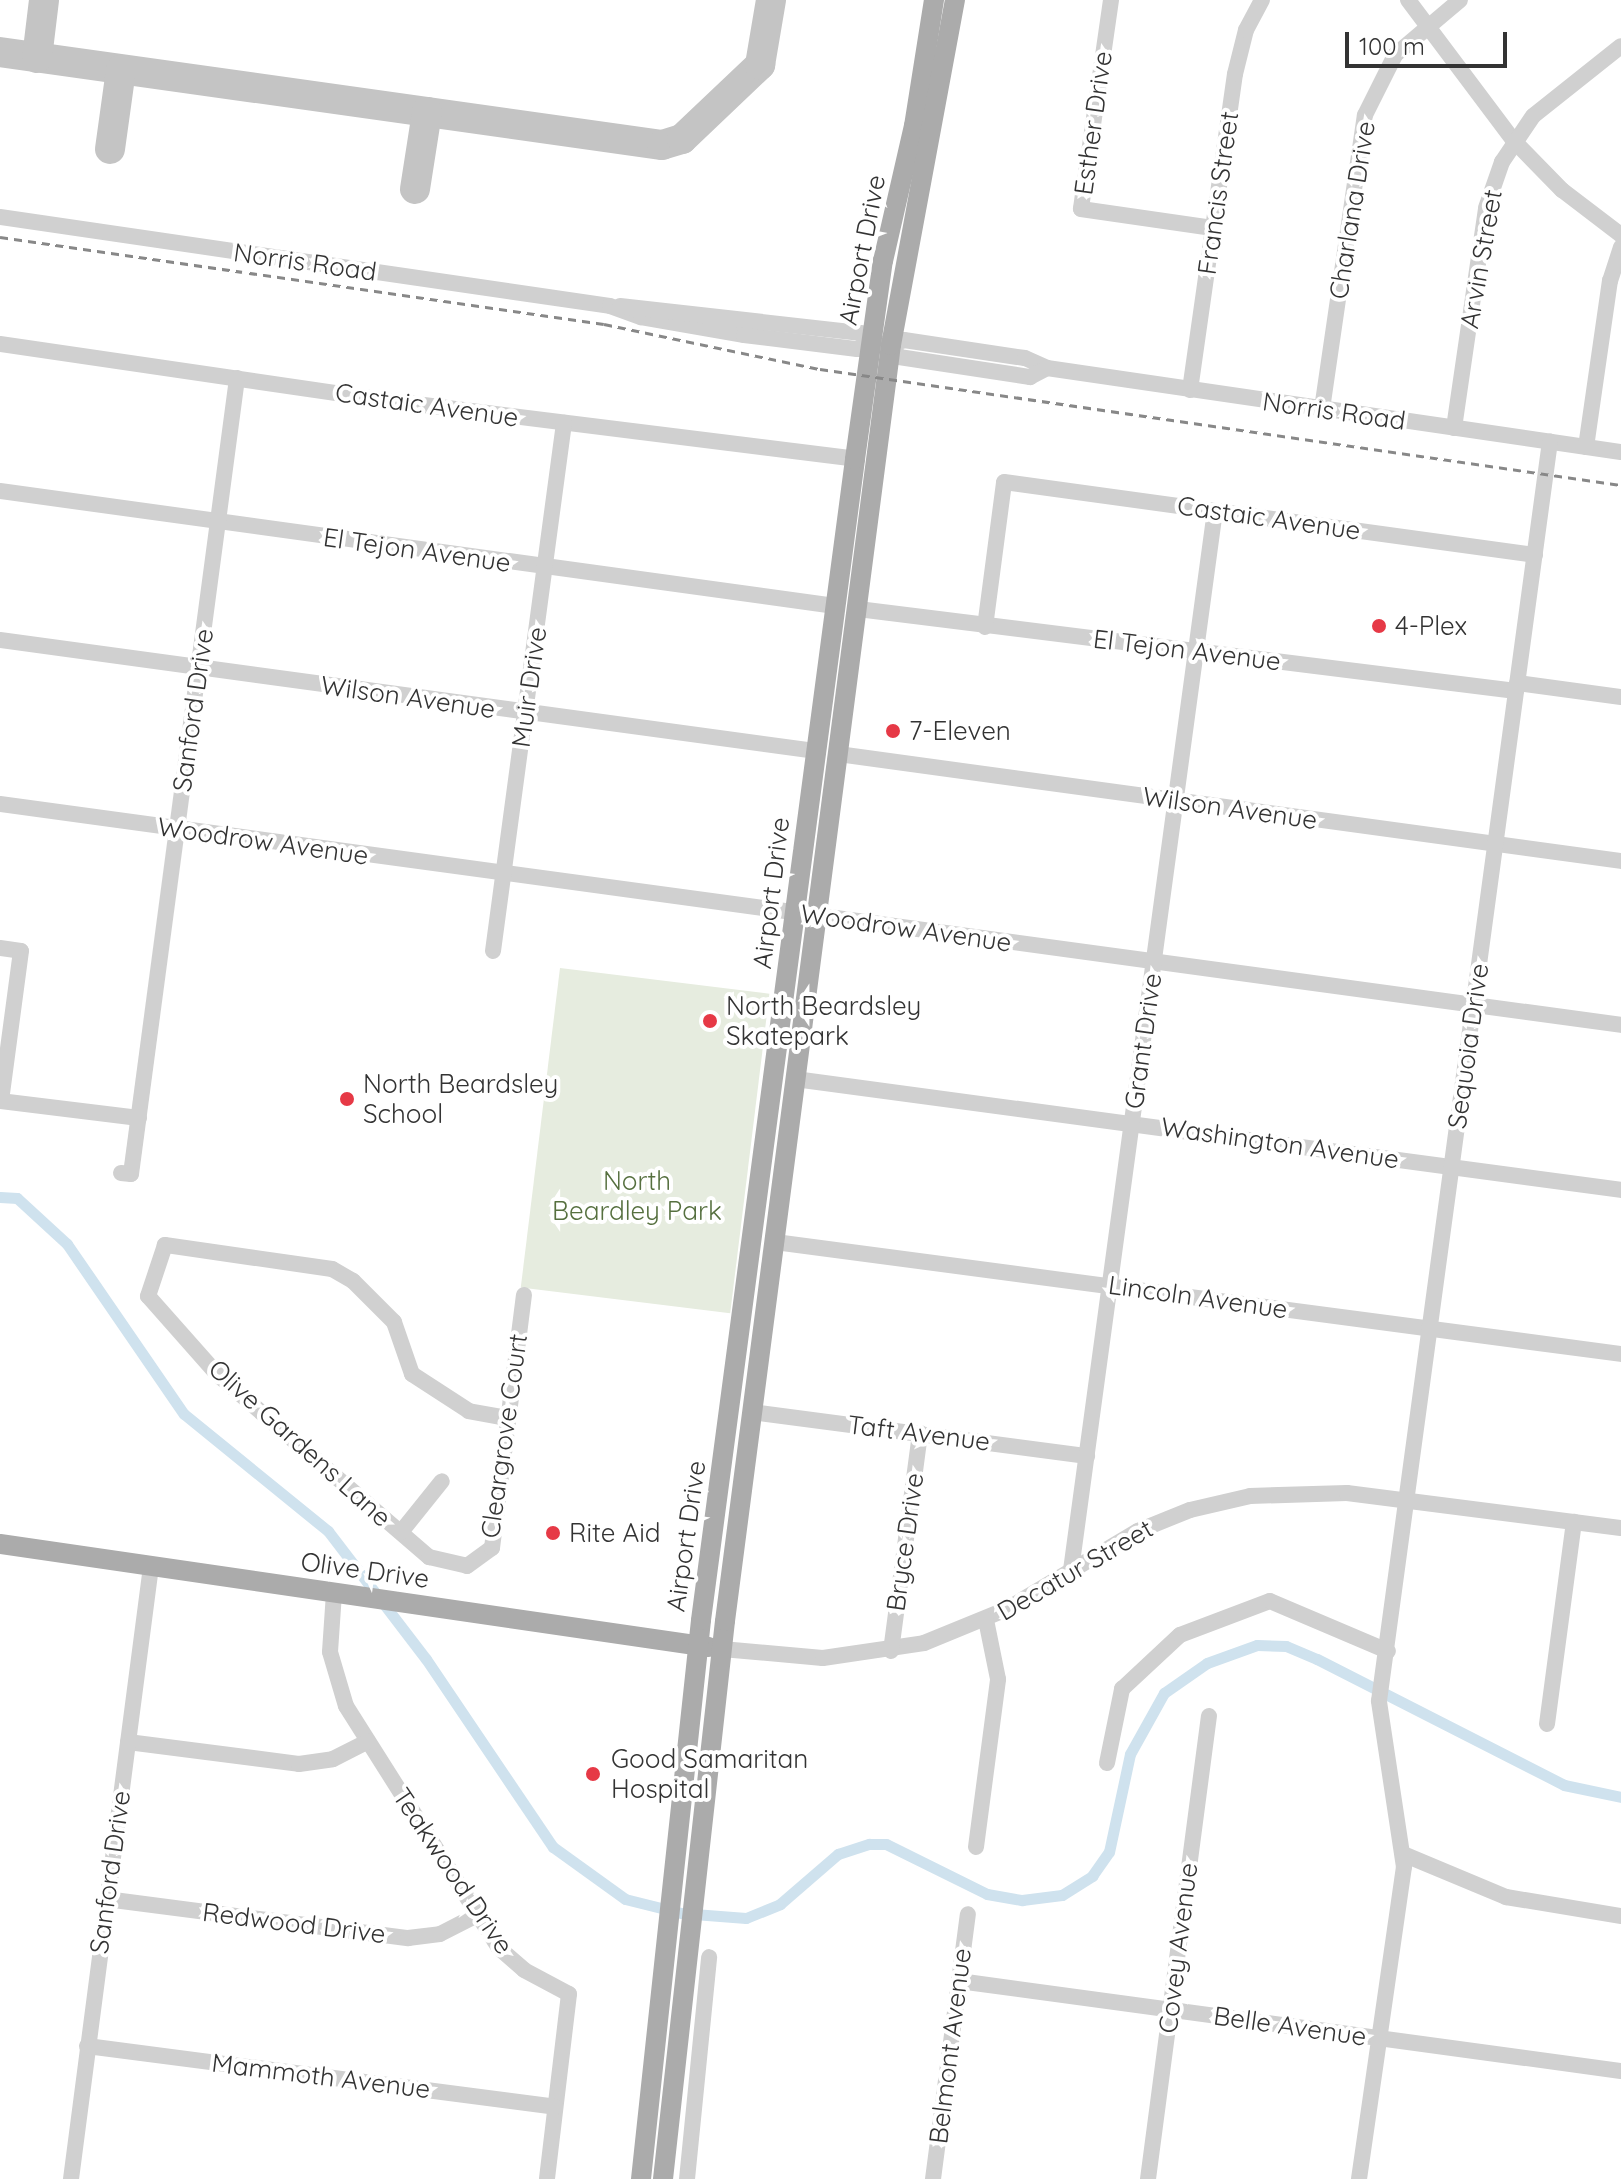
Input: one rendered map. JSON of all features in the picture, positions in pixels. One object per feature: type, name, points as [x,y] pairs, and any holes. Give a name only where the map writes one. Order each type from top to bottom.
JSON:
[{"type":"main road","name":"Airport Drive","points":[[682,1900],[722,1649],[858,609],[881,343],[934,0]]},
{"type":"main road","name":"Airport Drive","points":[[663,2179],[698,1645],[835,606],[855,459],[955,0]]},
{"type":"main road","name":"Olive Drive","points":[[0,1544],[722,1649]]},
{"type":"main road","name":"Airport Drive","points":[[641,2179],[680,1923]]},
{"type":"street","name":"Esther Drive","points":[[1111,0],[1081,209],[1213,228]]},
{"type":"street","name":"Francis Street","points":[[1190,390],[1239,54],[1262,0]]},
{"type":"street","points":[[1408,0],[1514,141],[1562,190],[1621,235]]},
{"type":"street","name":"Charlana Drive","points":[[1322,409],[1365,115],[1389,65],[1427,25],[1460,0]]},
{"type":"street","name":"Arvin Street","points":[[1454,428],[1486,208],[1514,141],[1553,97],[1621,46]]},
{"type":"street","name":"Norris Road","points":[[0,217],[610,306],[637,304],[861,333],[881,343],[904,340],[1025,358],[1047,368],[1621,452]]},
{"type":"street","points":[[1586,447],[1610,281],[1621,247]]},
{"type":"street","name":"Castaic Avenue","points":[[0,344],[564,423],[855,459]]},
{"type":"street","name":"Sanford Drive","points":[[121,1173],[131,1174],[237,378]]},
{"type":"street","name":"Muir Drive","points":[[493,951],[564,423]]},
{"type":"street","name":"Sequoia Drive","points":[[1359,2179],[1403,1854],[1379,1701],[1550,442]]},
{"type":"street","name":"Castaic Avenue","points":[[985,627],[1004,482],[1535,555]]},
{"type":"street","name":"El Tejon Avenue","points":[[0,491],[835,606]]},
{"type":"street","name":"Grant Drive","points":[[1071,1570],[1215,511]]},
{"type":"street","name":"El Tejon Avenue","points":[[858,609],[985,627],[1621,697]]},
{"type":"street","name":"Wilson Avenue","points":[[0,640],[816,751]]},
{"type":"street","name":"Wilson Avenue","points":[[838,754],[1621,861]]},
{"type":"street","name":"Woodrow Avenue","points":[[0,804],[1621,1025]]},
{"type":"street","points":[[0,948],[21,951],[0,1101],[139,1118]]},
{"type":"street","name":"Washington Avenue","points":[[795,1079],[1621,1190]]},
{"type":"street","name":"Lincoln Avenue","points":[[775,1242],[1621,1354]]},
{"type":"street","name":"Olive Gardens Lane","points":[[467,1566],[429,1557],[218,1375],[148,1296],[165,1245],[332,1269],[353,1281],[394,1322],[412,1374],[469,1411],[507,1418]]},
{"type":"street","name":"Cleargrove Court","points":[[467,1566],[492,1548],[524,1295]]},
{"type":"street","name":"Taft Avenue","points":[[752,1412],[1087,1456]]},
{"type":"street","name":"Bryce Drive","points":[[891,1651],[920,1433]]},
{"type":"street","points":[[401,1532],[442,1481]]},
{"type":"street","name":"Decatur Street","points":[[722,1649],[823,1658],[891,1651],[986,1620],[1138,1531],[1216,1503],[1312,1491],[1621,1528]]},
{"type":"street","points":[[1547,1724],[1574,1522]]},
{"type":"street","name":"Sanford Drive","points":[[71,2179],[151,1566]]},
{"type":"street","name":"Teakwood Drive","points":[[334,1593],[329,1631],[333,1672],[368,1741],[477,1915],[511,1960],[569,1994],[547,2179]]},
{"type":"street","points":[[1107,1763],[1122,1689],[1180,1635],[1270,1601],[1388,1651]]},
{"type":"street","points":[[976,1847],[998,1679],[986,1620]]},
{"type":"street","name":"Covey Avenue","points":[[1148,2179],[1209,1716]]},
{"type":"street","points":[[128,1742],[299,1764],[333,1759],[368,1741]]},
{"type":"street","points":[[1403,1854],[1506,1897],[1621,1916]]},
{"type":"street","name":"Redwood Drive","points":[[106,1899],[408,1938],[440,1934],[477,1915]]},
{"type":"street","name":"Belmont Avenue","points":[[933,2179],[968,1914]]},
{"type":"street","points":[[687,2179],[709,1957]]},
{"type":"street","name":"Belle Avenue","points":[[959,1981],[1621,2071]]},
{"type":"street","name":"Mammoth Avenue","points":[[87,2046],[555,2107]]},
{"type":"green space","name":"North Beardley Park","points":[[560,968],[769,994],[730,1313],[521,1288]]},
{"type":"waterway","points":[[0,1197],[17,1198],[67,1244],[184,1414],[328,1531],[426,1659],[553,1847],[625,1899],[681,1913],[746,1918],[780,1904],[838,1854],[869,1844],[886,1844],[987,1894],[1022,1900],[1062,1895],[1092,1876],[1109,1852],[1130,1754],[1164,1693],[1207,1663],[1257,1645],[1286,1646],[1317,1659],[1564,1785],[1621,1797]]},
{"type":"taxiway","points":[[37,58],[44,0]]},
{"type":"taxiway","points":[[0,52],[662,145],[682,139],[760,65],[771,0]]},
{"type":"taxiway","points":[[110,149],[121,70]]},
{"type":"taxiway","points":[[415,189],[427,112]]},
{"type":"railway","points":[[0,237],[604,324],[820,369],[1621,485]]},
{"type":"place","name":"4-Plex","points":[[1379,626]]},
{"type":"place","name":"7-Eleven","points":[[893,731]]},
{"type":"place","name":"North Beardsley Skatepark","points":[[710,1021]]},
{"type":"place","name":"North Beardsley School","points":[[347,1099]]},
{"type":"place","name":"Rite Aid","points":[[553,1533]]},
{"type":"place","name":"Good Samaritan Hospital","points":[[593,1774]]}]
